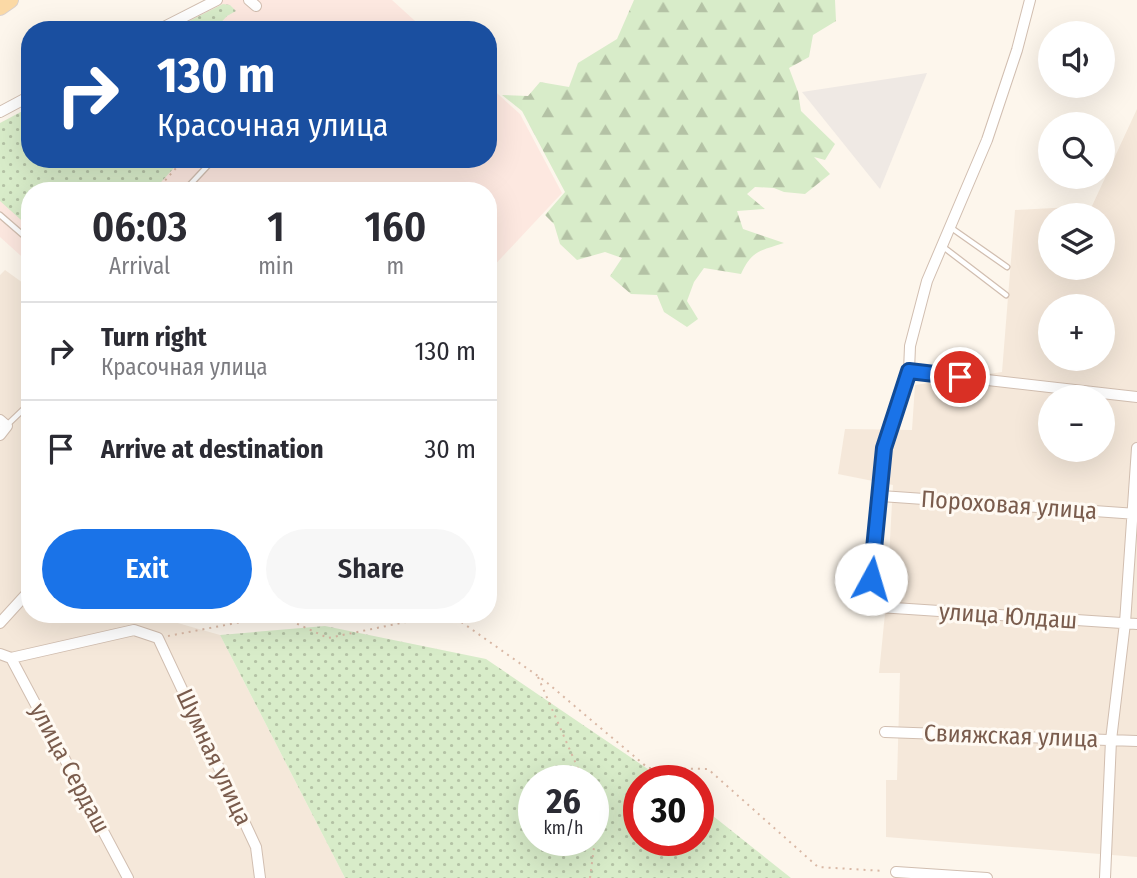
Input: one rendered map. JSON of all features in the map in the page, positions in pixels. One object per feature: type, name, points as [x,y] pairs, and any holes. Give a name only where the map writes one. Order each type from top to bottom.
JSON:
[{"type":"main road","points":[[0,7],[10,0]]},
{"type":"street","points":[[176,21],[217,0]]},
{"type":"street","points":[[881,496],[884,448],[909,371],[910,346],[927,281],[987,140],[1017,50],[1030,0]]},
{"type":"street","points":[[0,112],[21,101]]},
{"type":"street","points":[[909,371],[1137,397]]},
{"type":"street","points":[[0,435],[3,423]]},
{"type":"street","points":[[1105,878],[1111,740],[1135,514],[1137,448]]},
{"type":"street","name":"Пороховая улица","points":[[881,496],[1135,514]]},
{"type":"street","name":"улица Юлдаш","points":[[881,496],[871,579],[879,607],[1137,624]]},
{"type":"street","points":[[0,623],[21,600]]},
{"type":"street","points":[[0,654],[11,658],[134,630],[158,638]]},
{"type":"street","name":"Шумная улица","points":[[158,638],[256,846],[260,878]]},
{"type":"street","name":"улица Сердаш","points":[[11,658],[128,878]]},
{"type":"street","name":"Свияжская улица","points":[[885,732],[1137,741]]},
{"type":"street","points":[[896,872],[987,878]]},
{"type":"lane","points":[[192,182],[206,168]]},
{"type":"lane","points":[[0,215],[21,233]]},
{"type":"lane","points":[[950,226],[1007,267]]},
{"type":"lane","points":[[942,246],[1006,295]]},
{"type":"lane","points":[[3,423],[21,410]]},
{"type":"path","points":[[164,182],[176,168]]},
{"type":"path","points":[[158,638],[236,623]]},
{"type":"path","points":[[295,623],[328,638],[400,623]]},
{"type":"path","points":[[463,623],[537,676],[648,768],[708,769],[818,867],[896,872]]},
{"type":"path","points":[[537,676],[576,765]]},
{"type":"path","points":[[590,878],[593,856]]},
{"type":"shaded area","points":[[208,0],[392,0],[415,21],[174,21]]},
{"type":"shaded area","points":[[927,73],[880,189],[802,92]]},
{"type":"shaded area","points":[[497,93],[520,114],[562,193],[497,262],[497,182],[21,182],[21,256],[0,237],[0,163],[21,160],[21,168],[497,168]]},
{"type":"shaded area","points":[[1137,109],[1137,857],[886,837],[886,780],[897,780],[900,673],[879,673],[887,594],[893,485],[838,474],[845,429],[912,430],[915,385],[1002,372],[1015,210],[1038,209],[1038,280],[1115,280],[1115,203],[1093,203],[1100,189],[1115,189],[1115,156]]},
{"type":"shaded area","points":[[5,270],[21,282],[21,623],[178,623],[220,635],[345,878],[0,878],[0,275]]},
{"type":"green space","points":[[634,0],[835,0],[836,21],[813,35],[809,57],[789,68],[798,92],[801,111],[835,144],[825,160],[814,157],[830,174],[805,194],[755,187],[747,194],[765,209],[737,211],[743,229],[784,243],[753,256],[741,274],[704,268],[694,282],[687,301],[698,319],[687,327],[664,312],[657,295],[631,294],[610,276],[622,258],[605,252],[577,260],[560,244],[554,224],[545,215],[565,192],[522,111],[502,95],[528,96],[540,82],[569,87],[578,63],[617,39]]},
{"type":"green space","points":[[223,4],[230,5],[236,11],[222,21],[189,21]]},
{"type":"green space","points":[[21,112],[21,168],[174,168],[161,182],[21,182],[21,220],[0,201],[0,123]]},
{"type":"green space","points":[[325,626],[486,659],[642,765],[623,765],[623,856],[714,856],[714,817],[791,878],[345,878],[220,635]]},
{"type":"route","points":[[871,579],[884,448],[909,371],[960,377]]}]
